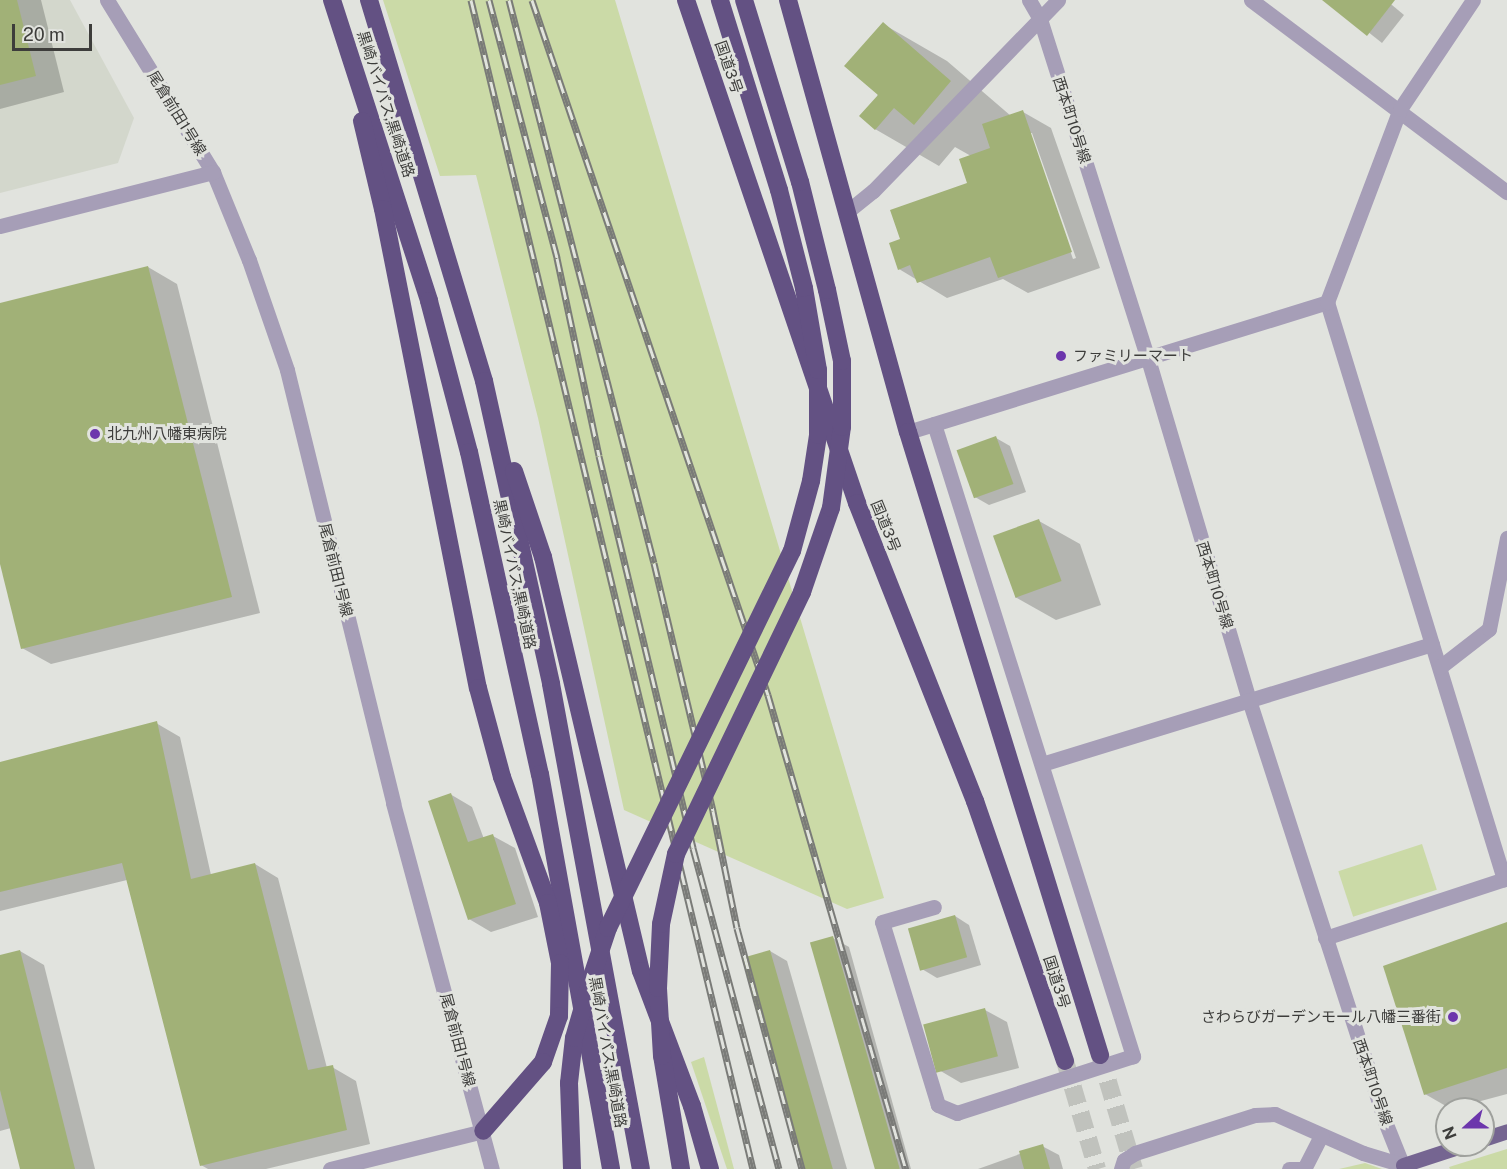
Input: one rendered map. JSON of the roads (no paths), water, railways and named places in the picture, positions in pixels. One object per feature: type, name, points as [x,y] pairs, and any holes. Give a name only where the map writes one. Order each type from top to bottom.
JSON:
[{"type":"highway","points":[[332,0],[383,209],[478,688],[502,777],[548,903],[560,963],[559,1016],[543,1062],[483,1131]]},
{"type":"highway","name":"黒崎バイパス;黒崎道路","points":[[332,0],[426,290],[469,452],[540,774],[611,1169]]},
{"type":"highway","name":"黒崎バイパス;黒崎道路","points":[[369,0],[484,381],[550,684],[641,1169]]},
{"type":"highway","name":"国道3号","points":[[686,0],[857,503],[967,779],[1065,1061]]},
{"type":"highway","points":[[572,1169],[568,1118],[574,1038],[602,947],[792,551],[812,481],[818,435],[818,370],[804,288],[779,190],[720,0]]},
{"type":"highway","points":[[681,1169],[662,1056],[658,988],[661,924],[676,854],[802,592],[831,508],[842,427],[842,361],[827,290],[800,182],[744,0]]},
{"type":"highway","name":"国道3号","points":[[788,0],[908,432],[1100,1055]]},
{"type":"highway","points":[[484,381],[543,556],[641,971],[692,1106],[710,1169]]},
{"type":"main road","points":[[1403,1167],[1435,1155]]},
{"type":"street","name":"尾倉前田1号線","points":[[107,0],[213,172],[249,260],[286,370],[393,803],[492,1169]]},
{"type":"street","name":"西本町10号線","points":[[1029,0],[1040,19],[1148,359],[1249,700],[1403,1167]]},
{"type":"street","points":[[848,211],[881,183],[1058,0]]},
{"type":"street","points":[[1251,0],[1400,109],[1507,192]]},
{"type":"street","points":[[1326,938],[1505,879],[1327,302],[1400,109],[1473,0]]},
{"type":"street","points":[[0,226],[213,172]]},
{"type":"street","points":[[908,432],[1327,302]]},
{"type":"street","points":[[934,424],[1133,1056],[957,1113],[938,1105],[882,922],[934,907]]},
{"type":"street","points":[[1440,667],[1489,628],[1507,538]]},
{"type":"street","points":[[1042,764],[1432,644]]},
{"type":"street","points":[[1121,1169],[1124,1160],[1135,1153],[1254,1115],[1275,1114],[1403,1167]]},
{"type":"street","points":[[330,1169],[483,1131]]},
{"type":"street","points":[[1289,1169],[1303,1169],[1322,1135]]},
{"type":"tunnel","points":[[1100,1055],[1134,1169]]},
{"type":"tunnel","points":[[1065,1061],[1097,1169]]},
{"type":"railway","points":[[471,0],[753,1169]]},
{"type":"railway","points":[[489,0],[557,258],[599,456],[693,848],[779,1169]]},
{"type":"railway","points":[[509,0],[654,563],[713,811],[737,928],[802,1169]]},
{"type":"railway","points":[[532,0],[768,695],[906,1169]]},
{"type":"place","name":"ファミリーマート","points":[[1061,356]]},
{"type":"place","name":"北九州八幡東病院","points":[[95,434]]},
{"type":"place","name":"さわらびガーデンモール八幡三番街","points":[[1453,1017]]}]
